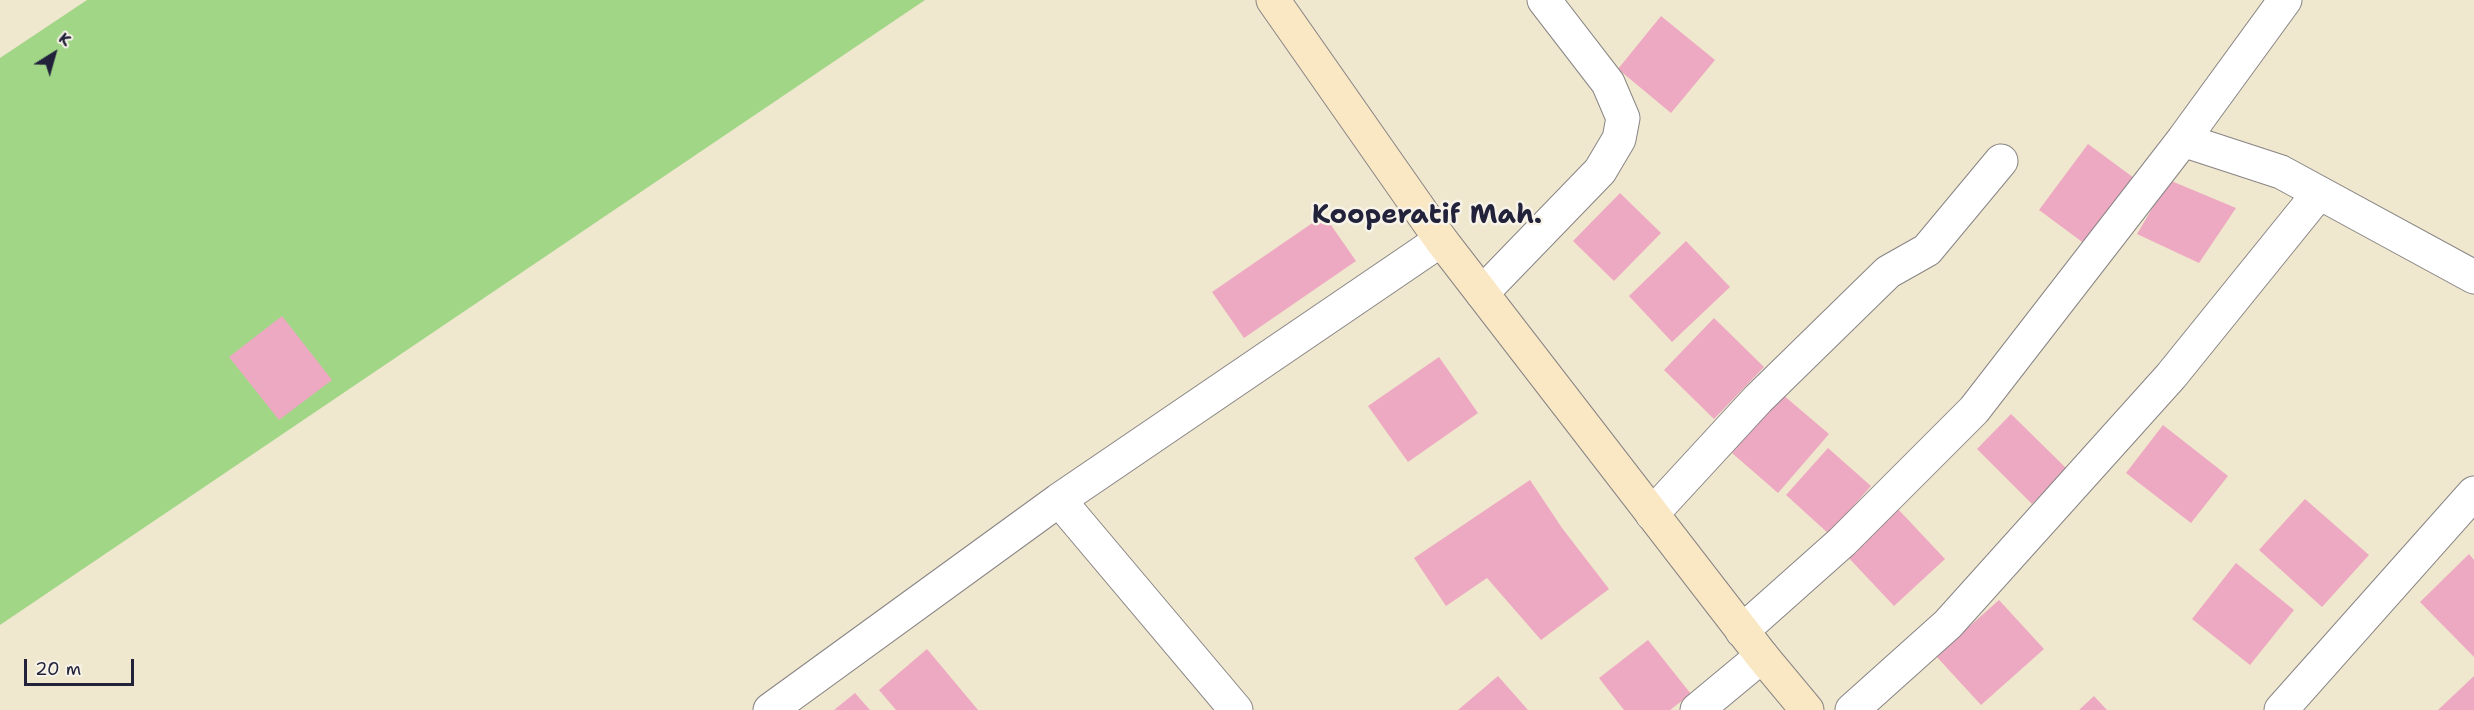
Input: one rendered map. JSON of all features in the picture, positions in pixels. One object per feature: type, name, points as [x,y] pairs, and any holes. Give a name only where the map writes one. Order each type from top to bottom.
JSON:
[{"type":"main road","points":[[1273,0],[1441,240],[1762,657],[1807,710]]},
{"type":"street","points":[[1482,293],[1600,171],[1619,139],[1623,118],[1608,83],[1544,0]]},
{"type":"street","points":[[1742,631],[1842,542],[1974,410],[2183,140],[2285,0]]},
{"type":"street","points":[[2183,140],[2281,172],[2474,277]]},
{"type":"street","points":[[1652,514],[1758,399],[1888,272],[1927,250],[2001,160]]},
{"type":"street","points":[[1852,710],[1948,624],[2171,376],[2319,193]]},
{"type":"street","points":[[770,710],[1059,500],[1441,240]]},
{"type":"street","points":[[2281,710],[2474,493]]},
{"type":"street","points":[[1059,500],[1236,710]]},
{"type":"street","points":[[1697,710],[1762,657]]},
{"type":"green space","points":[[87,0],[925,0],[0,625],[0,58]]},
{"type":"building","points":[[1661,16],[1715,60],[1671,113],[1618,69]]},
{"type":"building","points":[[2088,144],[2134,178],[2085,244],[2039,210]]},
{"type":"building","points":[[2169,180],[2236,208],[2199,263],[2137,234]]},
{"type":"building","points":[[1620,193],[1661,233],[1614,281],[1573,241]]},
{"type":"building","points":[[1324,215],[1356,261],[1244,338],[1212,292]]},
{"type":"building","points":[[1686,241],[1730,287],[1672,342],[1629,296]]},
{"type":"building","points":[[282,316],[332,380],[279,420],[229,357]]},
{"type":"building","points":[[1714,318],[1764,367],[1714,419],[1664,370]]},
{"type":"building","points":[[1439,357],[1478,413],[1408,462],[1368,406]]},
{"type":"building","points":[[1782,394],[1829,434],[1778,493],[1732,453]]},
{"type":"building","points":[[2011,414],[2067,469],[2032,504],[1977,449]]},
{"type":"building","points":[[2163,425],[2228,476],[2191,523],[2126,473]]},
{"type":"building","points":[[1828,448],[1871,486],[1829,534],[1786,495]]},
{"type":"building","points":[[1530,480],[1562,528],[1609,589],[1541,640],[1487,578],[1446,606],[1414,558]]},
{"type":"building","points":[[2305,499],[2369,555],[2322,607],[2259,550]]},
{"type":"building","points":[[1897,508],[1945,559],[1894,606],[1846,555]]},
{"type":"building","points":[[2469,554],[2474,560],[2474,657],[2420,602]]},
{"type":"building","points":[[2236,563],[2294,610],[2250,665],[2192,619]]},
{"type":"building","points":[[1999,600],[2044,649],[1981,705],[1936,656]]},
{"type":"building","points":[[1648,640],[1691,694],[1670,710],[1624,710],[1599,678]]},
{"type":"building","points":[[927,649],[978,710],[896,710],[879,690]]},
{"type":"building","points":[[1498,676],[1528,710],[1458,710]]},
{"type":"building","points":[[2474,676],[2474,710],[2438,710]]},
{"type":"building","points":[[855,693],[870,710],[834,710]]},
{"type":"building","points":[[2094,696],[2107,710],[2079,710]]},
{"type":"district","name":"Kooperatif Mah.","points":[[1427,216]]}]
